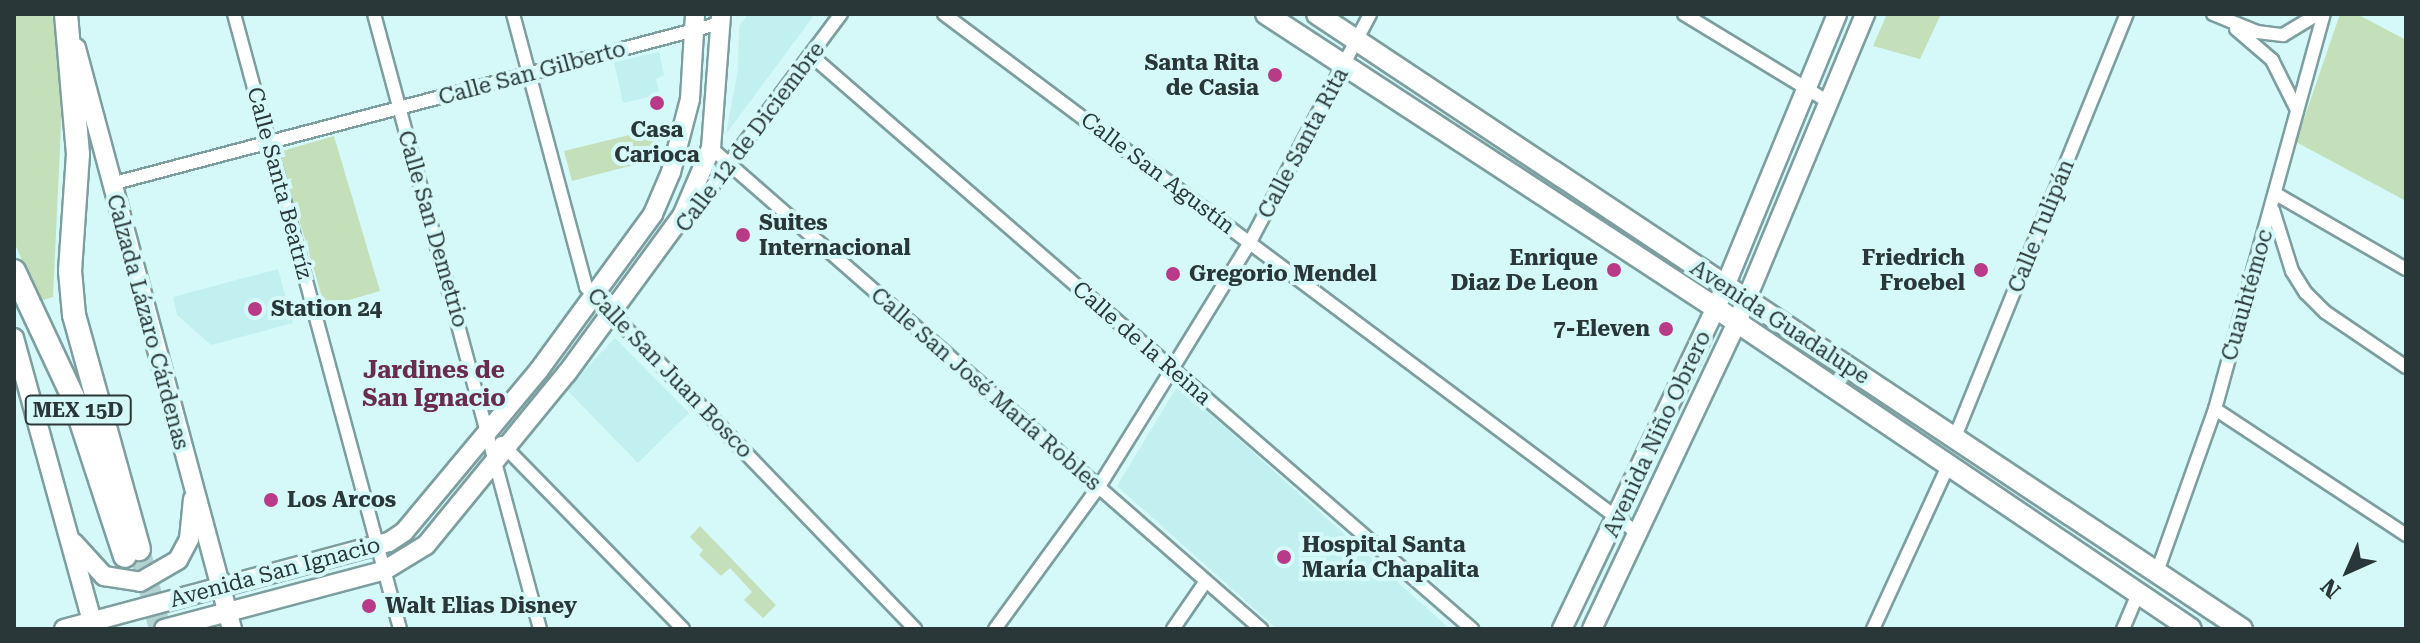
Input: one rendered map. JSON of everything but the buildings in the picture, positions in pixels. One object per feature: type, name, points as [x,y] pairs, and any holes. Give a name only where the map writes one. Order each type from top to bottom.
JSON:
[{"type":"highway","name":"Calzada Lázaro Cárdenas","points":[[14,271],[73,397],[132,553],[74,315],[70,271],[78,154],[67,14]]},
{"type":"main road","name":"Avenida Guadalupe","points":[[1266,14],[1716,308],[2191,629]]},
{"type":"main road","name":"Avenida Guadalupe","points":[[1317,14],[2242,629]]},
{"type":"street","name":"Calzada Lázaro Cárdenas","points":[[67,14],[230,620]]},
{"type":"street","name":"Calle Santa Beatríz","points":[[234,14],[400,629]]},
{"type":"street","name":"Calle San Demetrio","points":[[374,14],[489,431],[501,453],[540,629]]},
{"type":"street","name":"Calle San Juan Bosco","points":[[513,14],[586,287],[915,629]]},
{"type":"street","name":"Calle 12 de Diciembre","points":[[656,257],[731,166],[813,57],[841,14]]},
{"type":"street","name":"Calle San Agustín","points":[[944,14],[1640,535]]},
{"type":"street","name":"Calle Santa Rita","points":[[995,629],[1098,488],[1250,242],[1370,14]]},
{"type":"street","points":[[1684,14],[1829,102]]},
{"type":"street","name":"Avenida Niño Obrero","points":[[1562,629],[1618,519],[1726,286],[1837,14]]},
{"type":"street","name":"Avenida Niño Obrero","points":[[1592,629],[1640,535],[1747,300],[1865,14]]},
{"type":"street","name":"Calle Tulipán","points":[[1955,437],[2127,14]]},
{"type":"street","points":[[2213,14],[2272,60],[2297,110]]},
{"type":"street","points":[[2227,22],[2283,35],[2321,14]]},
{"type":"street","name":"Cuauhtémoc","points":[[2157,572],[2215,409],[2276,194],[2321,14]]},
{"type":"street","name":"Calle San Gilberto","points":[[111,184],[529,73],[696,21],[721,18]]},
{"type":"street","name":"Avenida San Ignacio","points":[[164,629],[230,620],[385,570],[426,545],[656,257],[697,189],[711,148],[721,18]]},
{"type":"street","name":"Avenida San Ignacio","points":[[64,629],[93,625],[378,544],[404,532],[489,431],[595,296],[653,214],[671,172],[690,99],[696,21]]},
{"type":"street","name":"Calle de la Reina","points":[[813,57],[1472,629]]},
{"type":"street","name":"Calle San José María Robles","points":[[711,148],[1261,629]]},
{"type":"street","points":[[2276,194],[2406,269]]},
{"type":"street","points":[[2272,207],[2292,271],[2306,293],[2325,312],[2406,367]]},
{"type":"street","points":[[14,338],[93,625]]},
{"type":"street","points":[[2215,409],[2406,535]]},
{"type":"street","points":[[501,453],[683,629]]},
{"type":"street","points":[[1873,629],[1948,466]]},
{"type":"street","points":[[68,534],[104,576],[140,582],[178,560],[189,539],[194,490]]},
{"type":"street","points":[[1173,629],[1206,581]]},
{"type":"street","points":[[2123,629],[2138,594]]},
{"type":"shaded area","points":[[748,14],[815,14],[726,134],[738,70],[739,26]]},
{"type":"shaded area","points":[[659,52],[664,75],[656,79],[660,94],[623,103],[614,62]]},
{"type":"shaded area","points":[[278,269],[293,323],[211,345],[177,315],[173,297]]},
{"type":"shaded area","points":[[615,338],[689,413],[638,463],[566,389]]},
{"type":"shaded area","name":"Hospital Santa María Chapalita","points":[[1178,385],[1450,629],[1277,629],[1117,486]]},
{"type":"green space","points":[[14,14],[52,14],[63,83],[53,297],[40,301],[14,242]]},
{"type":"green space","points":[[1887,14],[1941,14],[1920,59],[1873,46]]},
{"type":"green space","points":[[2340,14],[2357,14],[2406,40],[2406,201],[2296,142]]},
{"type":"green space","points":[[666,126],[653,160],[572,181],[564,151]]},
{"type":"green space","points":[[334,136],[380,291],[325,307],[279,152]]},
{"type":"green space","points":[[700,526],[776,605],[763,618],[744,600],[752,592],[730,568],[721,576],[699,555],[703,550],[690,537]]},
{"type":"tunnel","points":[[139,549],[160,629]]},
{"type":"place","name":"Santa Rita de Casia","points":[[1275,75]]},
{"type":"place","name":"Casa Carioca","points":[[657,103]]},
{"type":"place","name":"Suites Internacional","points":[[743,235]]},
{"type":"place","name":"Enrique Diaz De Leon","points":[[1614,270]]},
{"type":"place","name":"Friedrich Froebel","points":[[1981,270]]},
{"type":"place","name":"Gregorio Mendel","points":[[1173,274]]},
{"type":"place","name":"Station 24","points":[[255,309]]},
{"type":"place","name":"7-Eleven","points":[[1666,329]]},
{"type":"place","name":"Los Arcos","points":[[271,500]]},
{"type":"place","name":"Hospital Santa María Chapalita","points":[[1284,557]]},
{"type":"place","name":"Walt Elias Disney","points":[[369,606]]},
{"type":"district","name":"Jardines de San Ignacio","points":[[434,385]]}]
